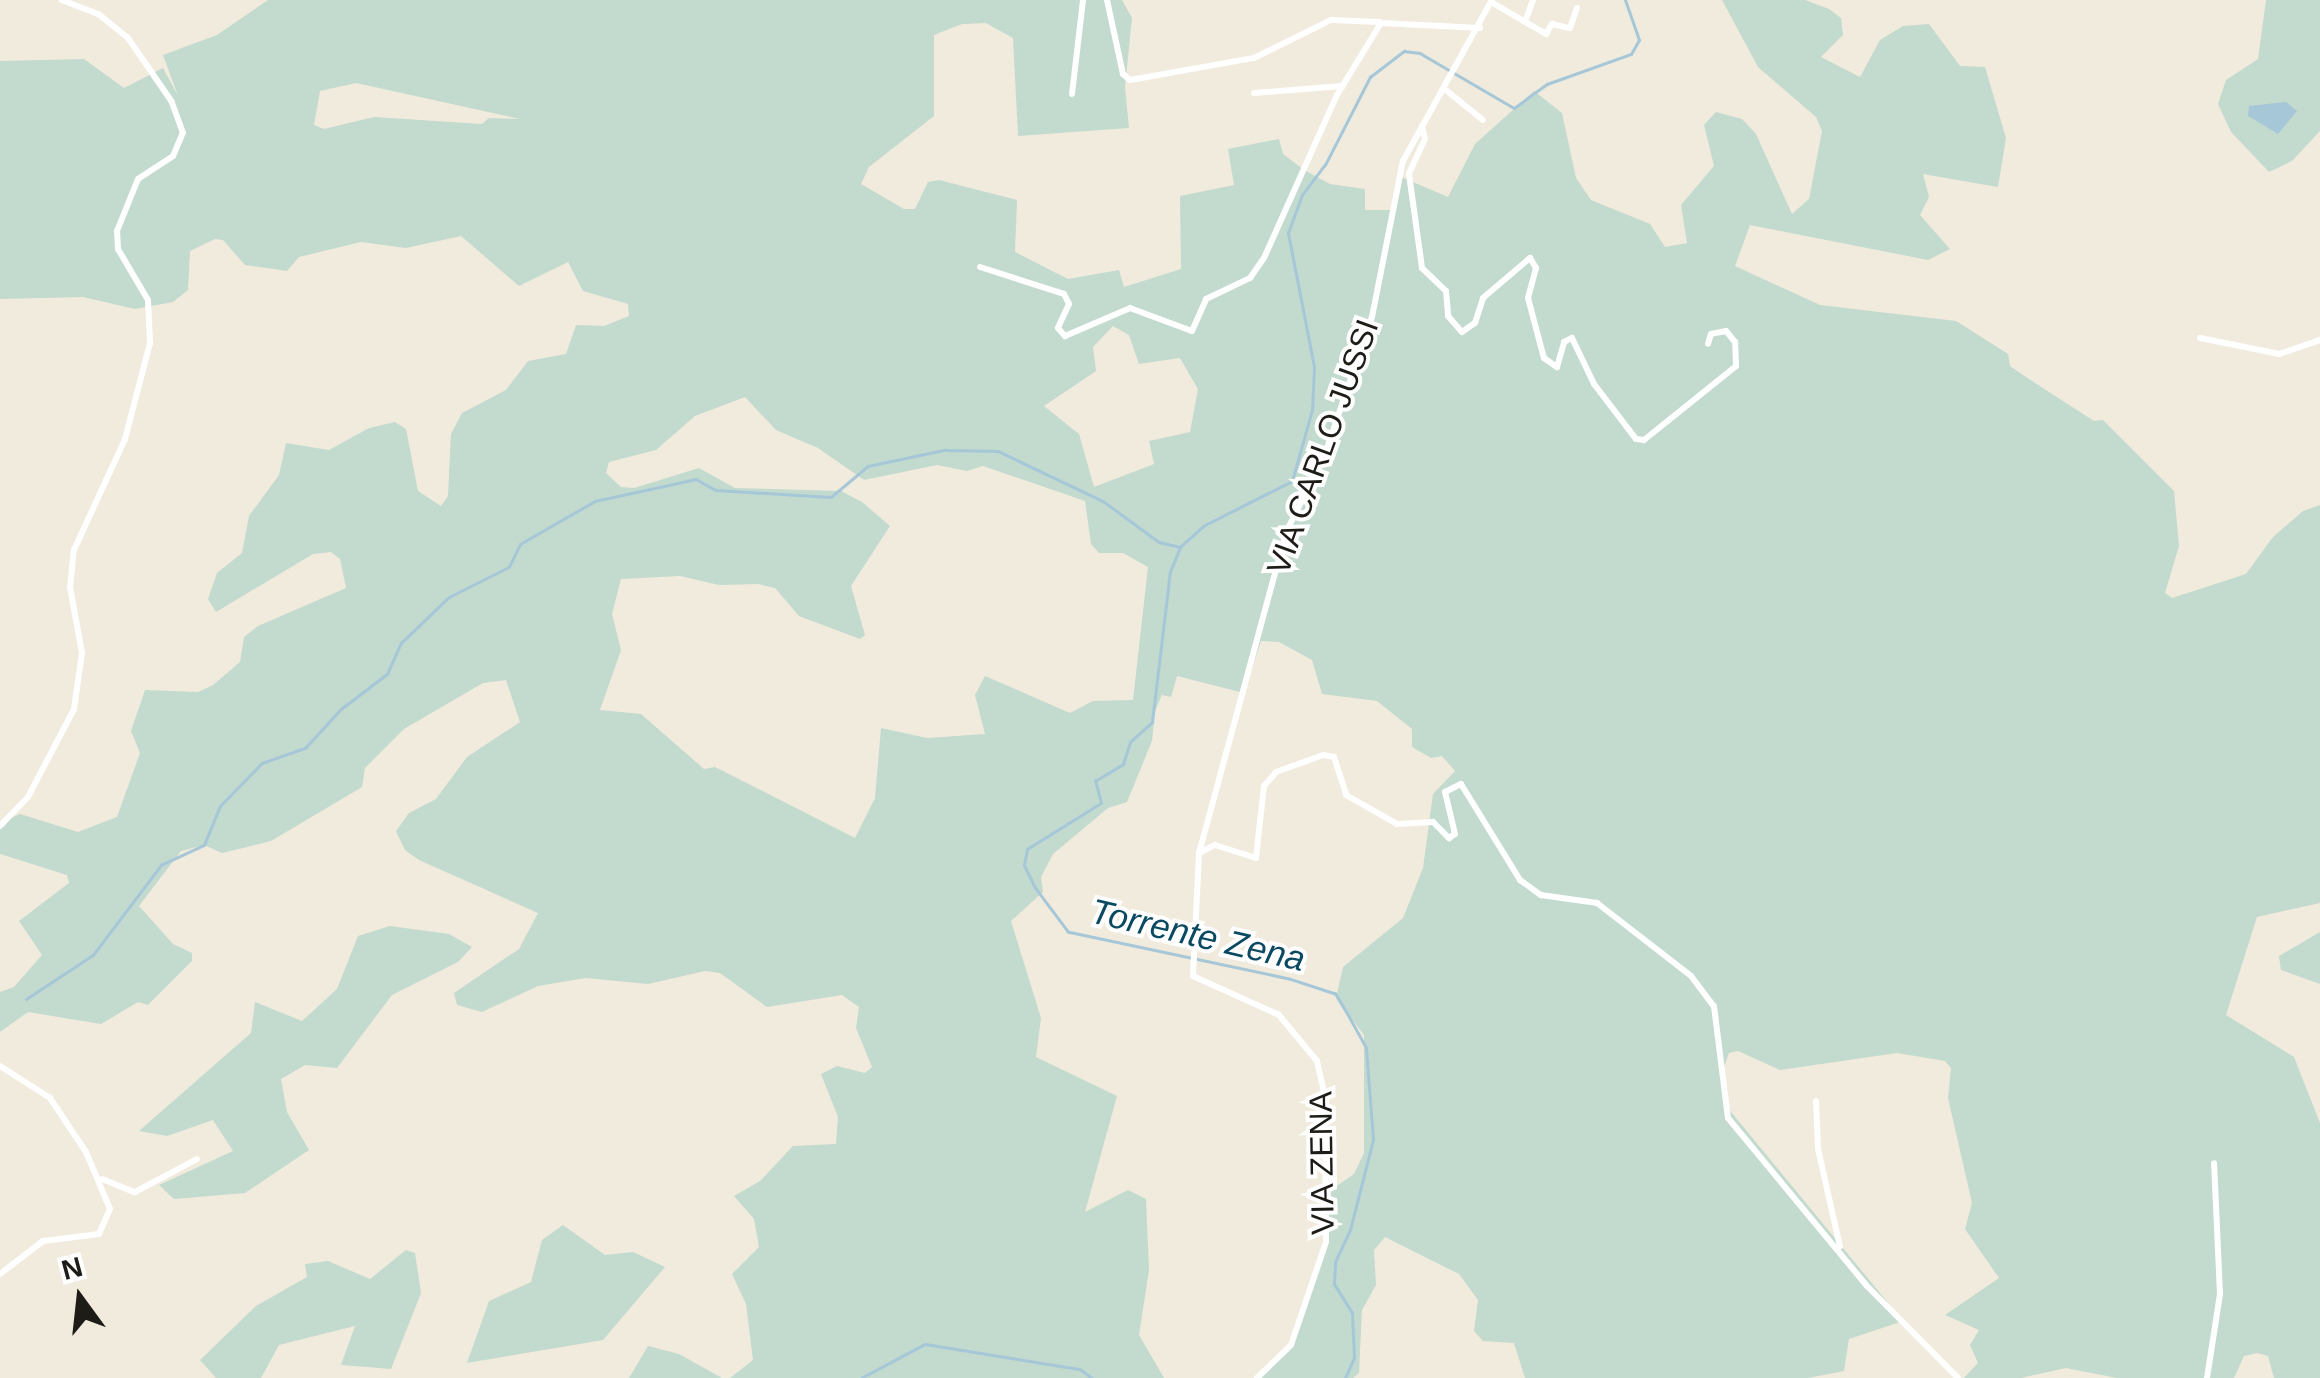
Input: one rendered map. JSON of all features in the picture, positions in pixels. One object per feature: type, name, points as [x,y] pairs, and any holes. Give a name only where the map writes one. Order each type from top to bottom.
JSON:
[{"type":"street","points":[[0,826],[28,797],[74,709],[82,652],[70,587],[74,550],[125,440],[150,344],[148,300],[118,249],[117,230],[138,180],[172,156],[183,133],[172,102],[120,30],[62,0]]},
{"type":"street","points":[[1072,94],[1083,0]]},
{"type":"street","points":[[1108,0],[1122,74],[1130,80],[1254,58],[1331,20],[1480,28]]},
{"type":"street","points":[[1525,22],[1533,0]]},
{"type":"street","points":[[1491,1],[1546,34],[1552,24],[1570,28],[1577,8]]},
{"type":"street","name":"VIA CARLO JUSSI","points":[[1193,941],[1199,853],[1287,530],[1323,460],[1372,317],[1390,250],[1403,161],[1448,87],[1491,1]]},
{"type":"street","points":[[980,268],[1064,294],[1070,304],[1058,328],[1065,336],[1130,308],[1192,331],[1206,298],[1250,278],[1264,258],[1343,86],[1381,22]]},
{"type":"street","points":[[1254,92],[1343,86]]},
{"type":"street","points":[[1448,87],[1483,120]]},
{"type":"street","points":[[1422,125],[1425,139],[1409,174],[1409,196],[1422,268],[1446,291],[1448,316],[1462,332],[1476,323],[1483,298],[1530,258],[1536,268],[1528,298],[1544,358],[1557,367],[1564,342],[1572,338],[1594,384],[1636,439],[1644,440],[1736,366],[1735,342],[1726,331],[1711,334],[1708,344]]},
{"type":"street","points":[[2200,338],[2279,354],[2320,340]]},
{"type":"street","points":[[1199,853],[1215,845],[1256,858],[1262,853],[1256,812],[1264,786],[1276,772],[1323,755],[1334,757],[1346,795],[1398,824],[1432,822],[1450,838],[1455,834],[1445,792],[1461,784],[1520,880],[1541,896],[1597,903],[1691,976],[1714,1006],[1728,1118],[1840,1249],[1866,1286],[1958,1378]]},
{"type":"street","name":"VIA ZENA","points":[[1193,941],[1193,976],[1280,1015],[1317,1061],[1322,1079],[1326,1242],[1291,1346],[1257,1378]]},
{"type":"street","points":[[0,1066],[40,1086],[101,1179],[110,1208],[103,1231],[44,1241],[0,1274]]},
{"type":"street","points":[[1816,1101],[1818,1149],[1840,1249]]},
{"type":"street","points":[[101,1179],[135,1192],[197,1159]]},
{"type":"street","points":[[2207,1378],[2220,1294],[2214,1163]]},
{"type":"green space","points":[[268,0],[1122,0],[1132,18],[1125,87],[1129,128],[1018,136],[1013,38],[986,23],[962,24],[934,35],[934,116],[869,167],[861,184],[904,209],[915,209],[928,182],[939,180],[1017,200],[1015,252],[1068,279],[1119,270],[1124,287],[1181,269],[1180,196],[1234,185],[1228,149],[1279,139],[1283,154],[1304,170],[1330,184],[1365,189],[1365,210],[1394,210],[1401,177],[1448,197],[1475,144],[1534,91],[1562,113],[1576,178],[1591,200],[1650,224],[1665,247],[1687,243],[1681,205],[1714,166],[1704,125],[1716,112],[1742,119],[1756,134],[1792,214],[1809,199],[1822,131],[1816,117],[1758,67],[1722,0],[1805,0],[1829,9],[1841,18],[1843,35],[1821,57],[1860,77],[1880,40],[1903,26],[1929,24],[1960,66],[1985,67],[2006,138],[1998,187],[1923,174],[1929,197],[1920,215],[1950,249],[1928,260],[1750,225],[1735,266],[1820,305],[1956,321],[2008,354],[2010,366],[2029,379],[2094,421],[2103,420],[2174,491],[2179,546],[2165,593],[2172,598],[2246,574],[2273,537],[2303,511],[2320,505],[2320,903],[2257,917],[2226,1015],[2294,1057],[2320,1123],[2320,1378],[2274,1378],[2268,1356],[2257,1353],[2244,1356],[2234,1378],[2117,1378],[2066,1368],[2021,1378],[1964,1378],[1978,1363],[1970,1345],[1979,1330],[1945,1315],[1999,1278],[1965,1229],[1972,1203],[1948,1098],[1951,1068],[1945,1061],[1897,1053],[1780,1070],[1738,1051],[1729,1053],[1723,1070],[1727,1107],[1903,1321],[1849,1339],[1844,1371],[1808,1378],[1525,1378],[1514,1343],[1483,1341],[1474,1331],[1478,1300],[1459,1274],[1385,1237],[1374,1250],[1376,1285],[1362,1310],[1359,1373],[1353,1378],[1256,1378],[1292,1347],[1326,1232],[1331,1190],[1354,1174],[1364,1153],[1364,1035],[1336,998],[1343,967],[1403,918],[1423,868],[1433,794],[1455,771],[1442,756],[1431,758],[1412,747],[1412,729],[1377,701],[1322,694],[1312,660],[1279,642],[1261,641],[1244,693],[1177,676],[1171,697],[1162,695],[1155,711],[1152,741],[1127,802],[1108,808],[1053,854],[1041,877],[1043,892],[1011,921],[1041,1018],[1036,1057],[1117,1096],[1085,1212],[1128,1190],[1146,1199],[1149,1270],[1139,1335],[1164,1378],[730,1378],[753,1360],[746,1304],[732,1274],[759,1247],[754,1219],[734,1196],[760,1181],[793,1146],[836,1144],[838,1117],[821,1074],[837,1066],[865,1073],[872,1067],[856,1028],[859,1007],[842,995],[767,1007],[720,973],[705,971],[648,984],[586,978],[538,986],[482,1012],[457,1005],[454,993],[519,949],[538,913],[419,860],[405,850],[396,831],[409,813],[436,799],[467,757],[520,722],[506,680],[483,683],[404,729],[365,768],[362,787],[271,841],[222,853],[204,845],[181,851],[139,906],[173,944],[192,953],[192,961],[148,1005],[138,1002],[101,1024],[28,1012],[0,1032],[0,992],[14,987],[42,955],[19,921],[69,883],[67,875],[0,854],[0,823],[20,814],[78,832],[117,817],[140,753],[131,731],[145,690],[198,692],[213,685],[240,662],[244,637],[258,626],[346,588],[340,559],[331,552],[313,554],[216,612],[208,599],[217,573],[242,553],[249,516],[279,475],[286,443],[329,450],[369,428],[395,422],[406,429],[418,491],[441,506],[448,496],[451,434],[462,413],[506,390],[528,361],[566,354],[576,325],[604,326],[629,316],[628,304],[583,291],[568,262],[519,286],[461,236],[406,248],[361,242],[299,257],[287,271],[245,265],[223,240],[215,239],[190,251],[188,290],[173,302],[135,309],[83,297],[0,299],[0,61],[84,59],[124,88],[163,68],[178,96],[163,55],[217,35]],"holes":[[[356,83],[520,119],[489,118],[482,124],[374,117],[324,129],[314,125],[320,91]],[[1113,326],[1129,335],[1139,364],[1180,358],[1198,389],[1190,432],[1149,441],[1154,464],[1094,487],[1079,434],[1044,406],[1096,371],[1093,347]],[[745,397],[776,430],[818,448],[864,480],[937,465],[967,471],[983,466],[1085,501],[1091,544],[1099,553],[1123,553],[1148,567],[1133,700],[1093,701],[1070,713],[985,676],[975,695],[985,734],[927,738],[881,728],[875,798],[855,838],[715,767],[704,769],[641,714],[600,710],[621,650],[612,614],[621,579],[680,576],[719,585],[758,584],[775,588],[799,616],[860,639],[865,635],[851,586],[890,526],[862,502],[841,491],[735,488],[699,468],[634,488],[621,487],[606,473],[609,462],[656,450],[695,416]]]},
{"type":"green space","points":[[2266,0],[2320,0],[2320,131],[2292,161],[2269,172],[2231,132],[2218,104],[2226,80],[2258,59]]},
{"type":"green space","points":[[390,926],[449,934],[472,947],[458,962],[392,995],[337,1068],[305,1065],[281,1079],[287,1112],[309,1150],[245,1193],[174,1199],[159,1185],[233,1151],[213,1120],[167,1136],[139,1131],[251,1033],[255,1002],[302,1021],[337,989],[358,936]]},
{"type":"green space","points":[[2320,932],[2320,984],[2281,970],[2279,956]]},
{"type":"green space","points":[[563,1225],[605,1255],[633,1252],[665,1267],[603,1340],[467,1363],[489,1301],[531,1282],[542,1240]]},
{"type":"green space","points":[[406,1250],[415,1253],[421,1293],[391,1369],[341,1365],[355,1326],[279,1345],[261,1378],[216,1378],[200,1360],[256,1306],[307,1277],[305,1264],[328,1261],[370,1279]]},
{"type":"green space","points":[[648,1346],[679,1354],[722,1378],[629,1378]]},
{"type":"water","points":[[2286,102],[2297,111],[2278,134],[2248,116],[2249,106]]},
{"type":"waterway","name":"Torrente Zena","points":[[1345,1378],[1354,1358],[1352,1313],[1334,1284],[1335,1262],[1350,1230],[1373,1140],[1366,1048],[1349,1017],[1335,994],[1289,979],[1068,932],[1035,888],[1024,865],[1027,849],[1101,803],[1095,781],[1123,764],[1130,742],[1152,722],[1170,572],[1180,547],[1203,526],[1292,481],[1312,410],[1314,367],[1288,233],[1302,195],[1325,165],[1370,77],[1404,51],[1420,53],[1514,108],[1547,84],[1631,54],[1639,40],[1625,0]]},
{"type":"waterway","points":[[26,999],[93,955],[161,865],[204,845],[220,806],[262,763],[305,748],[341,709],[387,674],[401,643],[449,597],[509,567],[520,544],[595,501],[696,479],[716,490],[831,497],[868,466],[944,450],[998,451],[1103,501],[1159,542],[1180,547]]},
{"type":"waterway","points":[[861,1378],[925,1344],[1080,1369],[1092,1378]]}]
